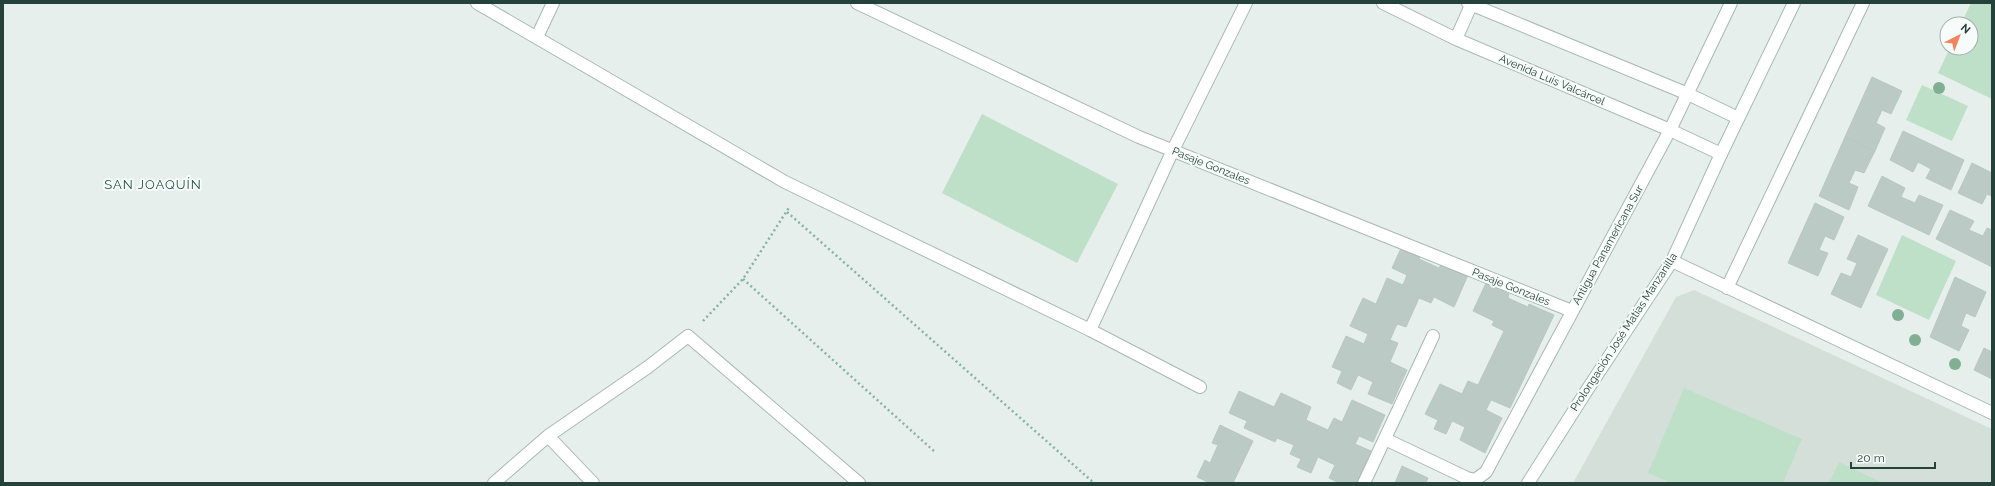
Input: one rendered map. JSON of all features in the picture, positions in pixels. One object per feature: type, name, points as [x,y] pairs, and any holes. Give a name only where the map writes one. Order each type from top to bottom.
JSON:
[{"type":"street","points":[[477,3],[785,182],[1090,330],[1200,387]]},
{"type":"street","points":[[537,37],[553,3]]},
{"type":"street","name":"Pasaje Gonzales","points":[[857,3],[1139,137],[1572,311]]},
{"type":"street","points":[[1090,330],[1173,150],[1246,3]]},
{"type":"street","name":"Avenida Luis Valcárcel","points":[[1383,3],[1456,39],[1670,130],[1721,154]]},
{"type":"street","points":[[1456,39],[1471,3],[1688,94],[1738,118]]},
{"type":"street","name":"Antigua Panamericana Sur","points":[[1385,439],[1466,478],[1476,480],[1486,472],[1572,311],[1616,235],[1688,94],[1730,3]]},
{"type":"street","name":"Prolongación José Matías Manzanilla","points":[[1528,483],[1672,261],[1738,118],[1794,3]]},
{"type":"street","points":[[1727,288],[1863,3]]},
{"type":"street","points":[[1672,261],[1992,413]]},
{"type":"street","points":[[494,483],[548,436],[648,367],[688,336],[859,483]]},
{"type":"street","points":[[1364,483],[1433,336]]},
{"type":"street","points":[[548,436],[593,483]]},
{"type":"path","points":[[688,336],[743,279],[801,190]]},
{"type":"path","points":[[787,212],[1094,483]]},
{"type":"path","points":[[743,279],[935,452]]},
{"type":"shaded area","points":[[1694,290],[1992,429],[1992,483],[1573,483],[1676,297]]},
{"type":"green space","points":[[1971,3],[1992,3],[1992,99],[1938,73],[1946,56],[1979,56],[1979,16],[1965,16]]},
{"type":"green space","points":[[1922,85],[1968,106],[1952,141],[1906,120]]},
{"type":"green space","points":[[982,114],[1118,184],[1077,263],[942,193]]},
{"type":"green space","points":[[1902,235],[1956,261],[1929,320],[1876,295]]},
{"type":"green space","points":[[1684,388],[1802,439],[1783,483],[1671,483],[1648,473]]},
{"type":"green space","points":[[1839,462],[1883,483],[1829,483]]},
{"type":"building","points":[[1872,77],[1902,91],[1891,114],[1882,110],[1876,123],[1885,128],[1875,151],[1845,137]]},
{"type":"building","points":[[1903,131],[1964,160],[1951,190],[1926,178],[1931,169],[1918,162],[1913,172],[1890,160]]},
{"type":"building","points":[[1845,137],[1875,151],[1864,173],[1855,170],[1849,183],[1858,187],[1849,210],[1819,196]]},
{"type":"building","points":[[1972,163],[1992,173],[1992,196],[1987,194],[1982,204],[1958,193]]},
{"type":"building","points":[[1882,176],[1905,188],[1901,197],[1915,203],[1919,195],[1943,205],[1929,235],[1868,206]]},
{"type":"building","points":[[1815,203],[1844,217],[1834,240],[1825,236],[1819,250],[1828,253],[1818,276],[1788,263]]},
{"type":"building","points":[[1950,210],[1974,221],[1969,230],[1983,236],[1987,228],[1992,230],[1992,267],[1936,239]]},
{"type":"building","points":[[1858,235],[1888,249],[1861,308],[1831,294],[1841,273],[1851,277],[1857,263],[1847,259]]},
{"type":"building","points":[[1402,246],[1421,254],[1419,259],[1439,268],[1442,263],[1468,275],[1454,307],[1434,297],[1431,303],[1419,298],[1406,327],[1397,324],[1390,340],[1398,343],[1390,362],[1407,370],[1392,404],[1368,394],[1373,382],[1358,375],[1351,390],[1337,383],[1342,371],[1332,367],[1346,336],[1364,344],[1368,334],[1350,326],[1363,298],[1376,304],[1387,278],[1403,285],[1407,275],[1392,268]]},
{"type":"building","points":[[1955,277],[1986,292],[1975,317],[1966,313],[1961,326],[1969,330],[1959,351],[1930,337]]},
{"type":"building","points":[[1486,283],[1509,294],[1508,298],[1528,307],[1529,304],[1554,315],[1510,408],[1491,400],[1486,410],[1502,418],[1485,453],[1460,440],[1465,427],[1452,421],[1446,434],[1434,429],[1438,420],[1425,414],[1440,384],[1462,394],[1468,381],[1478,385],[1504,331],[1492,325],[1494,321],[1473,311]]},
{"type":"building","points":[[1984,348],[1992,352],[1992,379],[1974,370]]},
{"type":"building","points":[[1239,391],[1274,407],[1281,393],[1311,407],[1306,420],[1328,430],[1334,418],[1342,422],[1352,400],[1385,415],[1373,442],[1359,436],[1355,444],[1371,451],[1357,483],[1339,483],[1329,478],[1335,465],[1318,457],[1311,473],[1297,467],[1301,459],[1290,454],[1294,445],[1277,438],[1275,442],[1244,428],[1247,421],[1229,413]]},
{"type":"building","points":[[1220,425],[1253,441],[1233,483],[1210,483],[1197,477],[1205,460],[1210,463],[1218,445],[1212,443]]},
{"type":"building","points":[[1402,466],[1428,478],[1426,483],[1395,483]]},
{"type":"district","name":"SAN JOAQUÍN","points":[[153,184]]}]
